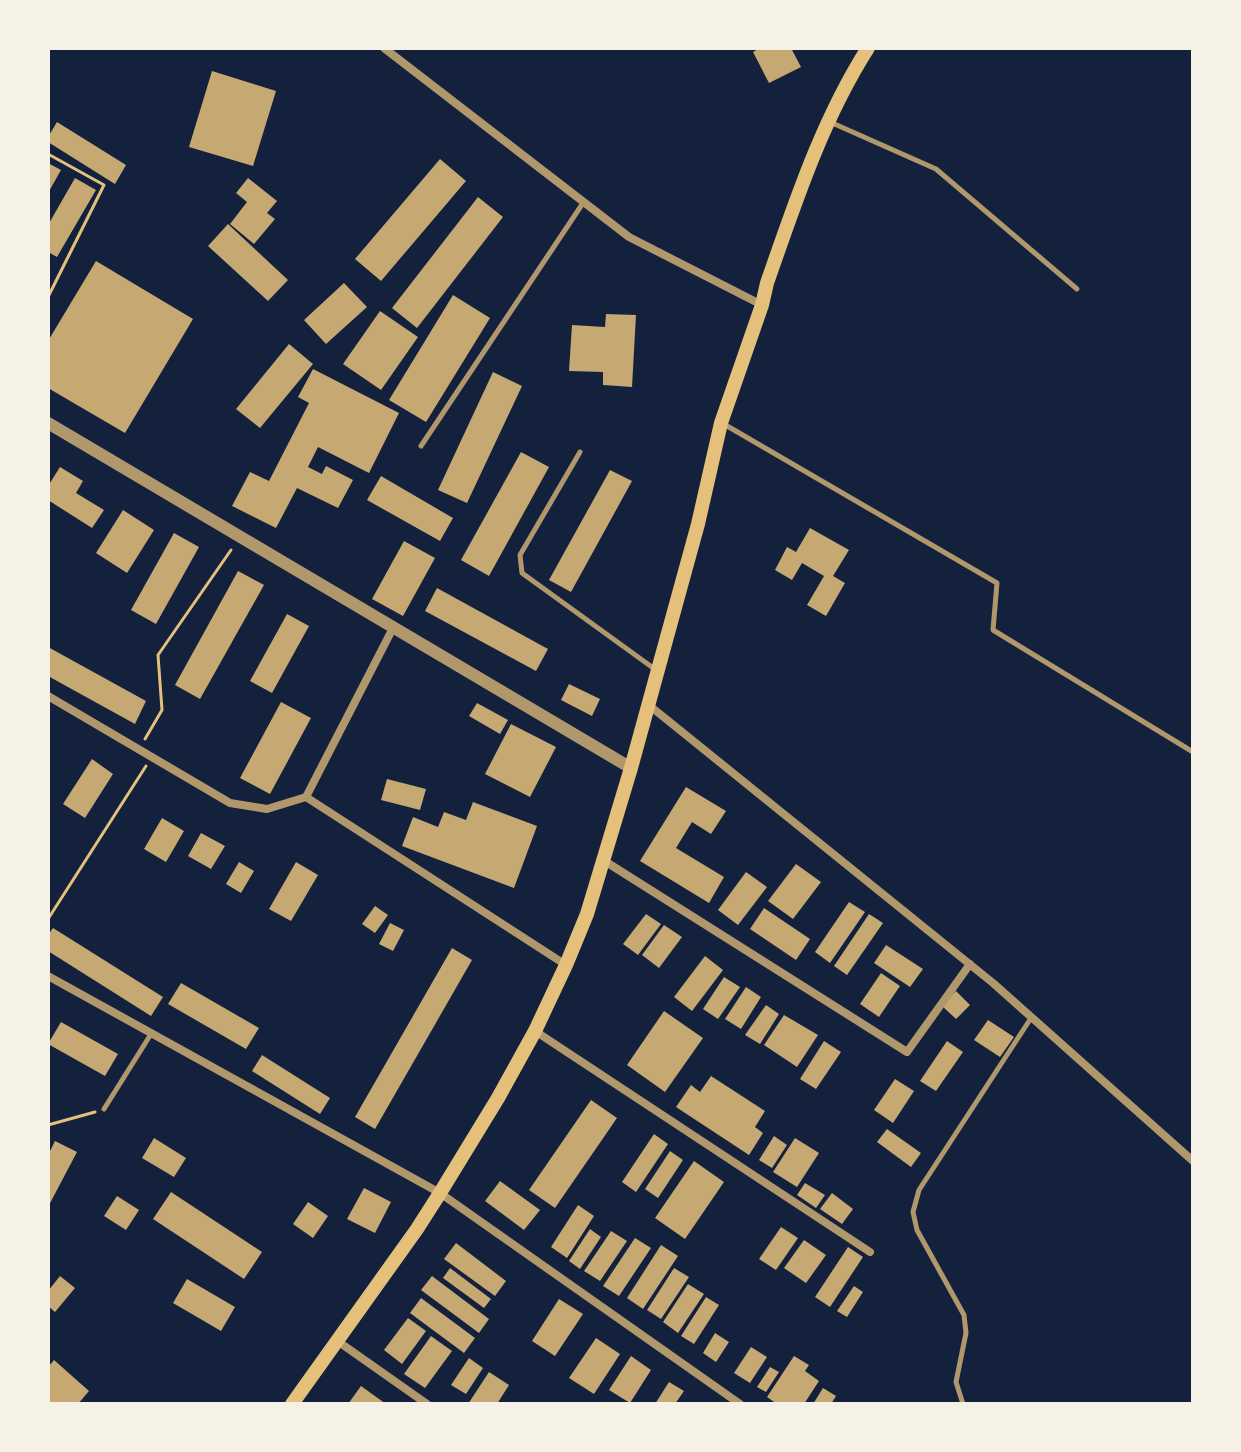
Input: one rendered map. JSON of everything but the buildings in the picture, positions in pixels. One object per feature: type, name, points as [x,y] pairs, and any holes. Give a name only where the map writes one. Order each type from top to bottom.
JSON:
[{"type":"main road","points":[[292,1404],[440,1193],[498,1098],[535,1031],[566,965],[587,914],[650,706],[721,423],[767,283],[816,145],[868,48]]},
{"type":"street","points":[[384,48],[629,237],[762,305]]},
{"type":"street","points":[[48,423],[631,768]]},
{"type":"street","points":[[48,696],[230,803],[267,809],[306,797],[393,628]]},
{"type":"street","points":[[650,706],[970,964],[1193,1161]]},
{"type":"street","points":[[306,797],[566,965]]},
{"type":"street","points":[[603,860],[907,1052],[970,964]]},
{"type":"street","points":[[48,976],[440,1193],[740,1404]]},
{"type":"street","points":[[535,1031],[870,1252]]},
{"type":"street","points":[[336,1340],[427,1404]]},
{"type":"lane","points":[[829,122],[936,169],[1077,289]]},
{"type":"lane","points":[[421,446],[583,203]]},
{"type":"lane","points":[[721,423],[997,583],[993,630],[1193,752]]},
{"type":"lane","points":[[580,452],[520,555],[522,573],[658,672]]},
{"type":"lane","points":[[963,1404],[956,1382],[966,1333],[964,1315],[917,1230],[913,1212],[919,1190],[1032,1018]]},
{"type":"lane","points":[[104,1109],[151,1034]]},
{"type":"path","points":[[48,154],[104,185],[48,297]]},
{"type":"path","points":[[139,749],[162,710],[158,655],[240,537]]},
{"type":"path","points":[[48,919],[152,756]]},
{"type":"path","points":[[48,1125],[104,1109]]}]
